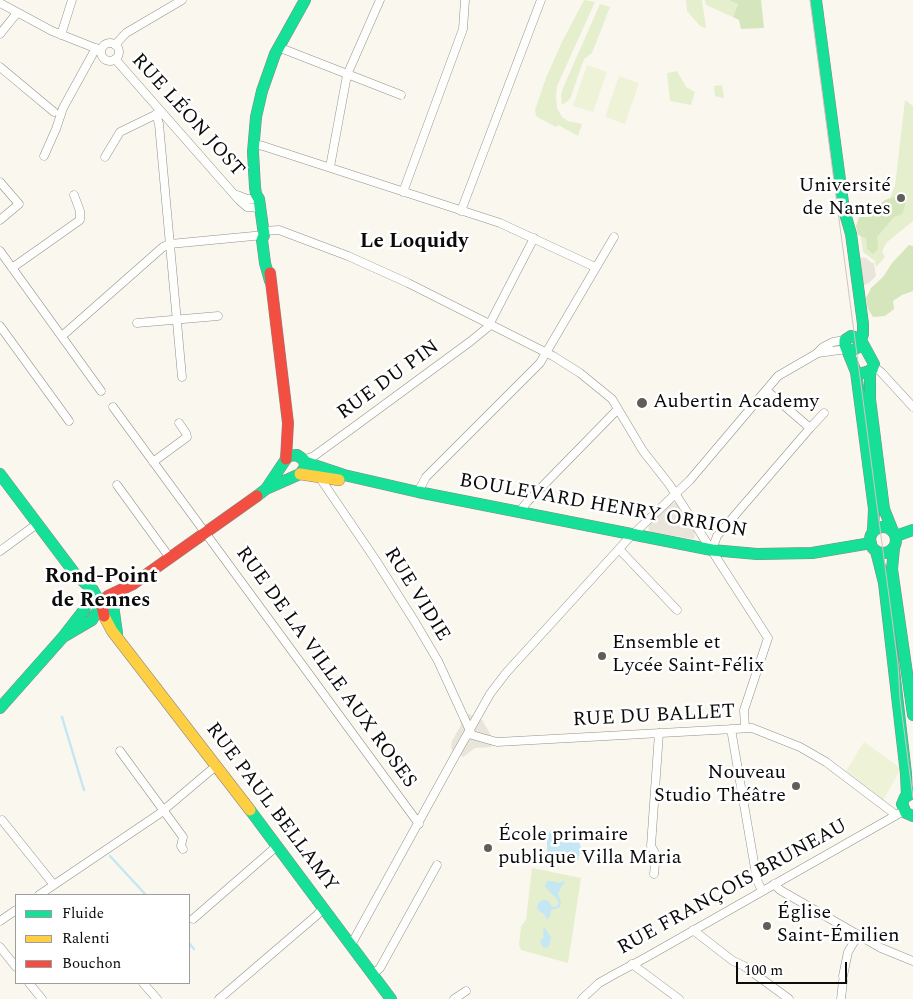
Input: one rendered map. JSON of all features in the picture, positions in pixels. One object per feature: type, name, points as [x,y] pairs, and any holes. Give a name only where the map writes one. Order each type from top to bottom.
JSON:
[{"type":"main road","points":[[816,0],[844,210],[851,234],[863,324],[864,334],[862,341]]},
{"type":"main road","points":[[297,475],[286,472],[288,423],[270,281],[262,240],[260,203],[255,188],[254,144],[259,98],[280,48],[302,5]]},
{"type":"main road","points":[[907,816],[903,802],[910,794],[906,774],[884,583],[870,537],[873,531],[874,508],[856,370],[846,344],[851,336],[858,337],[862,341],[871,366],[870,400],[884,509],[897,542],[894,548],[892,569],[913,715]]},
{"type":"main road","points":[[856,370],[863,373],[871,366]]},
{"type":"main road","points":[[0,708],[93,602],[133,584],[266,488],[297,475],[304,470],[302,459],[288,423]]},
{"type":"main road","points":[[266,488],[291,455],[302,459]]},
{"type":"main road","name":"BOULEVARD HENRY ORRION","points":[[302,459],[336,473],[418,492],[712,550],[757,554],[812,553],[873,547]]},
{"type":"main road","points":[[0,474],[76,575],[93,602],[107,612]]},
{"type":"main road","name":"BOULEVARD HENRY ORRION","points":[[297,475],[319,476],[392,490],[418,492]]},
{"type":"main road","points":[[873,531],[881,526],[894,533],[913,530]]},
{"type":"main road","points":[[873,547],[886,553],[894,548]]},
{"type":"main road","points":[[63,637],[107,612],[133,584]]},
{"type":"main road","points":[[93,602],[112,602],[107,612]]},
{"type":"main road","name":"RUE PAUL BELLAMY","points":[[107,612],[112,631],[217,765],[391,999]]},
{"type":"street","points":[[61,34],[72,0]]},
{"type":"street","points":[[115,45],[126,33],[172,3],[182,0]]},
{"type":"street","points":[[330,167],[347,75],[380,0]]},
{"type":"street","points":[[403,192],[463,29],[465,0]]},
{"type":"street","points":[[461,210],[541,0]]},
{"type":"street","points":[[0,3],[61,34],[99,49],[104,59],[111,61],[115,59],[119,52],[115,45],[111,43],[99,49],[63,108],[44,156]]},
{"type":"street","points":[[0,34],[17,13]]},
{"type":"street","points":[[280,48],[401,95]]},
{"type":"street","name":"RUE LÉON JOST","points":[[115,59],[159,113],[235,194],[260,203]]},
{"type":"street","points":[[0,67],[54,112]]},
{"type":"street","points":[[105,157],[120,132],[159,113],[182,376]]},
{"type":"street","points":[[254,144],[508,226],[595,267]]},
{"type":"street","points":[[0,182],[19,204],[0,220]]},
{"type":"street","points":[[12,268],[80,220],[80,211],[74,195]]},
{"type":"street","points":[[62,336],[170,244],[279,230],[348,256],[408,283],[547,353],[580,373],[612,399],[643,450],[675,494],[768,638],[744,710],[745,728]]},
{"type":"street","points":[[418,492],[426,477],[540,363],[614,237]]},
{"type":"street","points":[[490,324],[534,238]]},
{"type":"street","points":[[0,251],[101,391]]},
{"type":"street","points":[[137,323],[218,316]]},
{"type":"street","name":"RUE DU PIN","points":[[302,459],[314,456],[354,428],[471,341],[490,324]]},
{"type":"street","points":[[0,326],[69,421]]},
{"type":"street","points":[[351,945],[490,694],[506,673],[633,533],[690,480],[782,373],[816,354],[846,344]]},
{"type":"street","points":[[871,366],[913,407]]},
{"type":"street","points":[[766,390],[810,428]]},
{"type":"street","name":"RUE DE LA VILLE AUX ROSES","points":[[113,407],[419,824]]},
{"type":"street","points":[[519,512],[618,409]]},
{"type":"street","points":[[712,550],[717,536],[824,413]]},
{"type":"street","points":[[153,462],[187,437],[180,423]]},
{"type":"street","name":"RUE VIDIE","points":[[319,476],[438,661],[464,716],[469,732]]},
{"type":"street","points":[[333,495],[333,486],[338,480]]},
{"type":"street","points":[[117,485],[170,558]]},
{"type":"street","points":[[0,551],[37,524]]},
{"type":"street","points":[[619,550],[677,610]]},
{"type":"street","points":[[731,728],[757,880],[762,891]]},
{"type":"street","name":"RUE DU BALLET","points":[[469,732],[480,738],[496,742],[752,728],[800,747],[907,816]]},
{"type":"street","points":[[654,874],[656,855],[650,846],[659,733]]},
{"type":"street","points":[[120,751],[183,837],[181,846],[183,849]]},
{"type":"street","points":[[40,894],[164,810],[217,765]]},
{"type":"street","name":"RUE FRANÇOIS BRUNEAU","points":[[582,999],[599,983],[774,884],[907,816]]},
{"type":"street","points":[[2,820],[54,885]]},
{"type":"street","points":[[193,919],[277,846]]},
{"type":"street","points":[[373,974],[380,968],[437,864]]},
{"type":"street","points":[[774,884],[780,890],[885,950],[913,961]]},
{"type":"street","points":[[219,999],[323,908]]},
{"type":"street","points":[[0,921],[15,911]]},
{"type":"street","points":[[693,930],[789,999]]},
{"type":"street","points":[[841,999],[844,965],[848,952],[858,935]]},
{"type":"street","points":[[0,947],[15,966]]},
{"type":"street","points":[[632,964],[679,999]]},
{"type":"street","points":[[30,984],[42,999]]},
{"type":"street","points":[[144,984],[157,999]]},
{"type":"street","points":[[454,999],[466,991]]},
{"type":"green space","points":[[584,0],[595,2],[557,86],[556,96],[557,108],[562,117],[568,121],[582,124],[578,136],[558,125],[556,127],[539,118],[536,116],[535,110],[546,78],[562,42]]},
{"type":"green space","points":[[686,0],[702,0],[706,28],[700,26],[687,11]]},
{"type":"green space","points":[[705,0],[728,0],[738,4],[733,17],[706,5]]},
{"type":"green space","points":[[728,0],[761,0],[764,28],[741,29],[739,20],[733,17],[738,4]]},
{"type":"green space","points":[[600,4],[610,7],[592,53],[584,59],[570,99],[562,105],[561,95],[563,88]]},
{"type":"green space","points":[[587,65],[607,72],[593,112],[573,106]]},
{"type":"green space","points":[[677,71],[686,87],[695,92],[691,105],[670,101],[667,73]]},
{"type":"green space","points":[[619,76],[639,83],[625,124],[605,117]]},
{"type":"green space","points":[[722,85],[724,98],[715,96],[714,86]]},
{"type":"green space","points":[[905,100],[913,106],[913,221],[886,243],[882,252],[885,257],[876,267],[875,261],[863,252],[860,231],[882,217],[895,186]]},
{"type":"green space","points":[[897,196],[907,199],[902,214],[894,217],[877,237],[878,249],[873,254],[867,249],[866,238],[858,235],[856,226],[859,217],[869,217],[876,207],[885,200]]},
{"type":"green space","points":[[909,245],[913,246],[913,291],[893,301],[894,309],[885,316],[873,317],[868,309],[866,298],[871,288],[883,277],[892,263]]},
{"type":"green space","points":[[864,742],[898,766],[899,772],[883,800],[846,771]]},
{"type":"green space","points":[[532,868],[581,878],[568,963],[521,950],[519,945],[521,926],[526,920]]},
{"type":"shaded area","points":[[858,257],[866,258],[874,263],[876,276],[869,283],[861,287]]},
{"type":"shaded area","points":[[670,502],[676,503],[694,530],[695,537],[693,539],[651,532],[649,530],[648,525]]},
{"type":"shaded area","points":[[469,714],[482,720],[491,735],[492,747],[475,748],[463,757],[454,753],[451,748],[452,741],[461,725],[460,718]]},
{"type":"water","points":[[551,830],[554,830],[563,838],[574,838],[579,841],[581,848],[578,860],[570,863],[547,857],[547,835]]},
{"type":"water","points":[[547,881],[559,883],[564,881],[564,883],[558,893],[561,903],[559,908],[551,910],[547,920],[545,915],[538,910],[539,902],[547,900],[553,907],[558,904],[557,899],[545,887]]},
{"type":"water","points":[[544,927],[551,937],[547,948],[543,947],[540,941],[544,937]]},
{"type":"waterway","points":[[62,717],[84,790]]},
{"type":"waterway","points":[[110,856],[145,894]]},
{"type":"waterway","points":[[190,944],[194,949]]},
{"type":"tram line","points":[[810,0],[898,664],[900,699],[913,798]]},
{"type":"traffic: fast","points":[[270,281],[265,263],[262,240],[264,235],[259,199],[255,187],[253,152],[256,117],[262,91],[275,54],[305,0]]},
{"type":"traffic: fast","points":[[816,0],[844,210],[851,234],[863,324],[863,334],[859,347],[853,350],[847,349]]},
{"type":"traffic: fast","points":[[861,339],[851,336],[845,340],[845,345],[856,372],[874,509],[873,531]]},
{"type":"traffic: fast","points":[[862,342],[874,364],[872,370],[863,373]]},
{"type":"traffic: fast","points":[[870,371],[870,399],[884,509],[892,529]]},
{"type":"traffic: fast","points":[[257,496],[266,489],[300,474],[305,467],[304,460],[297,455],[288,456],[266,489]]},
{"type":"traffic: fast","points":[[305,462],[344,475],[418,492],[712,550],[757,554],[812,553],[871,543]]},
{"type":"traffic: fast","points":[[0,474],[76,575],[93,590],[98,600],[98,610],[92,620],[63,637]]},
{"type":"traffic: fast","points":[[883,527],[892,531],[896,540],[892,549],[883,553],[874,549],[870,540],[874,531],[883,527]]},
{"type":"traffic: fast","points":[[896,536],[913,530]]},
{"type":"traffic: fast","points":[[894,548],[892,569],[913,715]]},
{"type":"traffic: fast","points":[[876,551],[884,583],[907,796]]},
{"type":"traffic: fast","points":[[0,708],[63,637],[84,610],[88,600],[95,598],[105,599],[112,602],[115,606]]},
{"type":"traffic: fast","points":[[114,612],[117,633]]},
{"type":"traffic: fast","points":[[913,793],[905,797],[902,804],[906,813],[913,816]]},
{"type":"traffic: fast","points":[[250,810],[391,999]]},
{"type":"traffic: slow","points":[[300,474],[339,480]]},
{"type":"traffic: slow","points":[[104,616],[112,631],[250,810]]},
{"type":"traffic: jam","points":[[270,273],[288,423],[286,459]]},
{"type":"traffic: jam","points":[[104,616],[102,606],[108,596],[133,584],[257,496]]},
{"type":"place","name":"Université de Nantes","points":[[901,198]]},
{"type":"place","name":"Aubertin Academy","points":[[642,403]]},
{"type":"place","name":"Ensemble et Lycée Saint-Félix","points":[[602,656]]},
{"type":"place","name":"Nouveau Studio Théâtre","points":[[796,786]]},
{"type":"place","name":"École primaire publique Villa Maria","points":[[488,848]]},
{"type":"place","name":"Église Saint-Émilien","points":[[767,926]]},
{"type":"district","name":"Le Loquidy","points":[[414,243]]},
{"type":"district","name":"Rond-Point de Rennes","points":[[101,590]]}]
